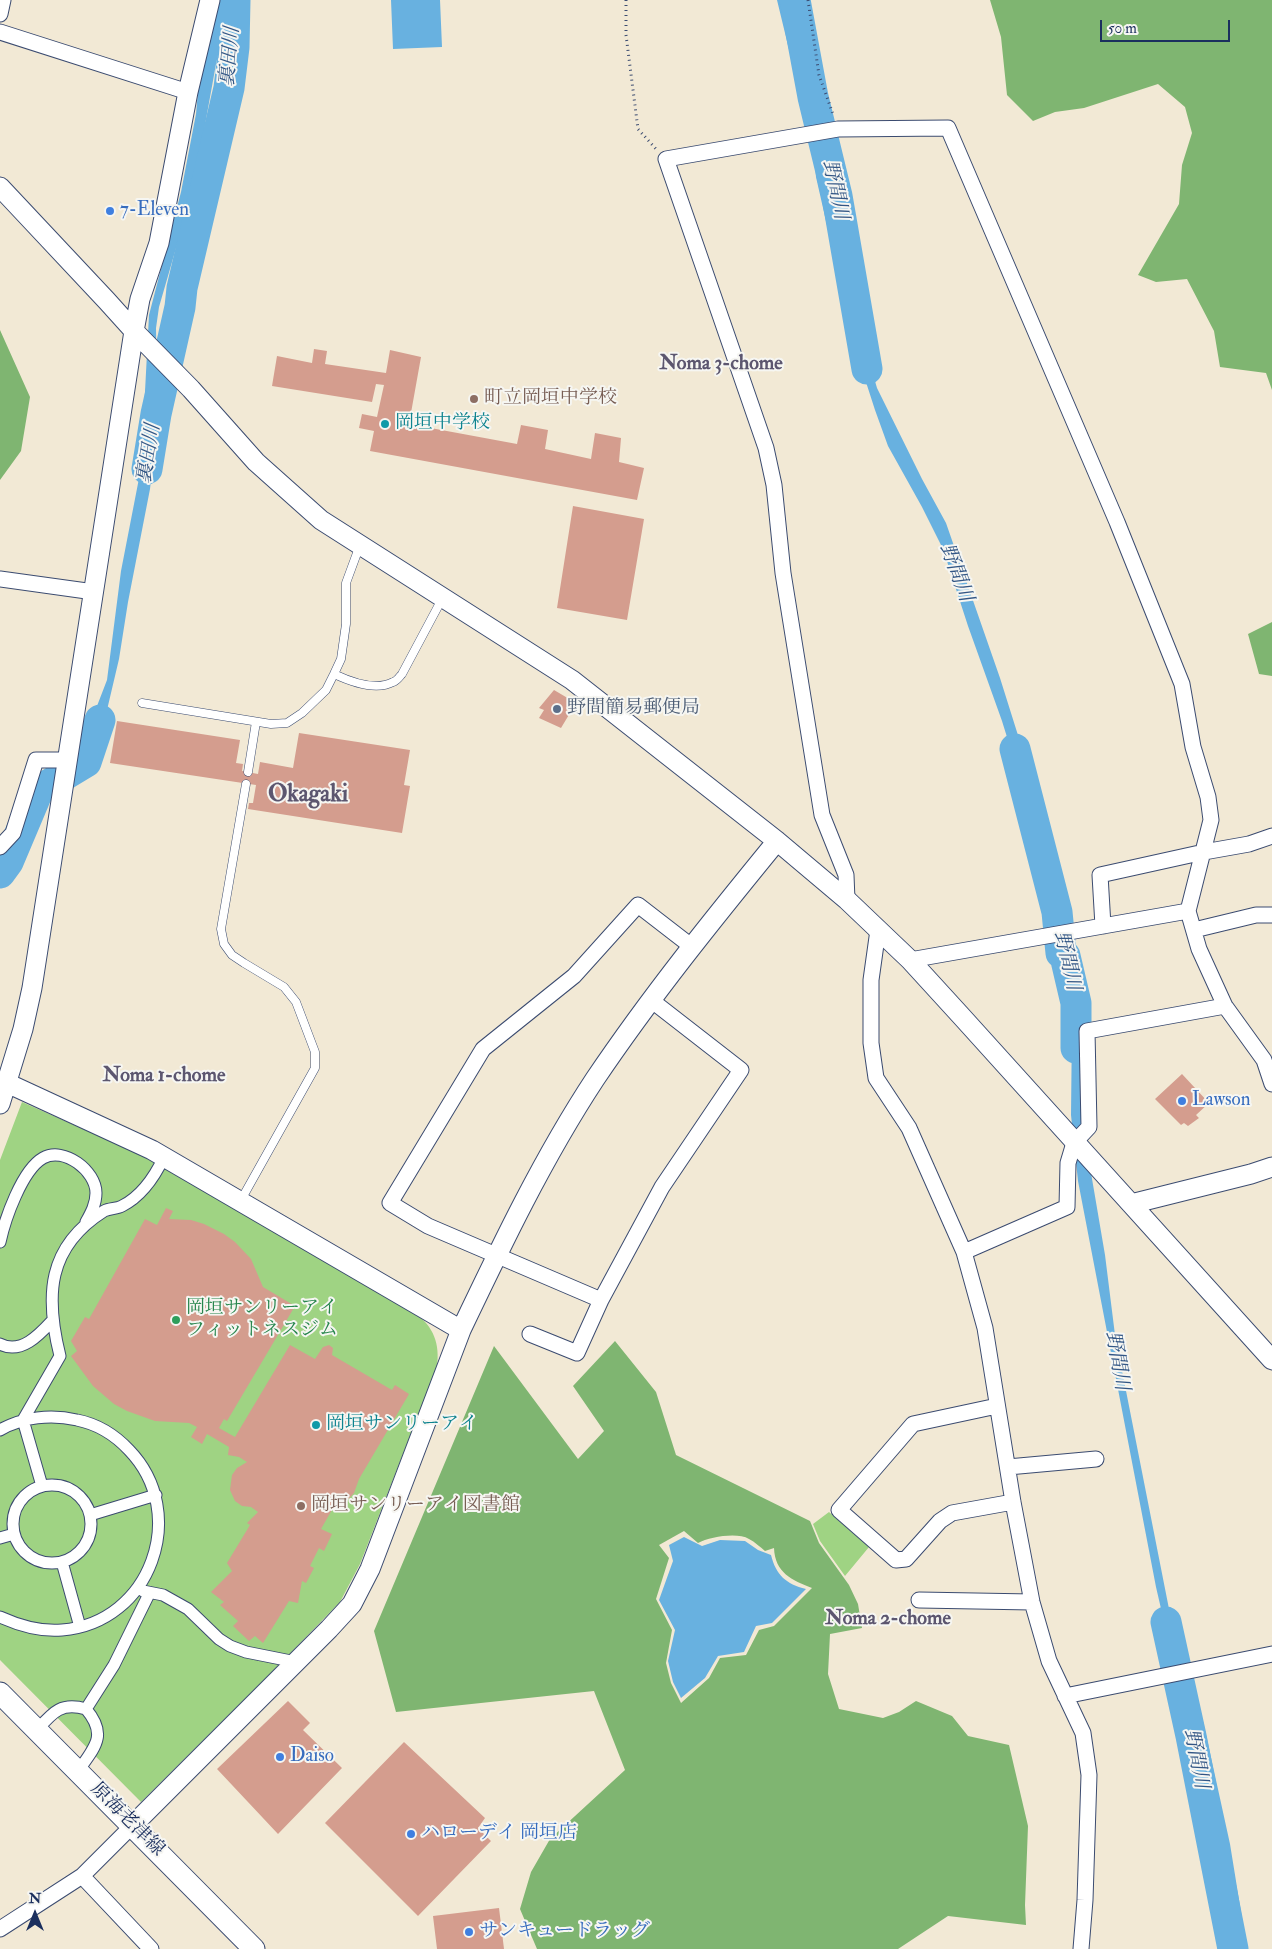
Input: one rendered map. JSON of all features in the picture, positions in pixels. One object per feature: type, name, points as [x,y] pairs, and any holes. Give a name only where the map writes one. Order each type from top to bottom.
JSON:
[{"type":"main road","name":"原海老津線","points":[[0,1693],[254,1949]]},
{"type":"street","points":[[0,14],[3,0]]},
{"type":"street","points":[[0,1104],[32,988],[46,909],[124,385],[140,299],[158,242],[188,92],[210,0]]},
{"type":"street","points":[[0,32],[188,92]]},
{"type":"street","points":[[847,900],[846,875],[822,815],[783,573],[774,485],[766,448],[666,159],[838,129],[948,128],[1113,513],[1182,684],[1193,747],[1208,797],[1211,820],[1188,911],[1199,949],[1225,1006],[1264,1060],[1272,1084]]},
{"type":"street","points":[[0,187],[134,331],[191,389],[256,462],[321,520],[572,680],[777,841],[847,900],[910,960],[1272,1360]]},
{"type":"street","points":[[0,579],[94,592]]},
{"type":"street","points":[[0,847],[13,833],[36,760],[67,760]]},
{"type":"street","points":[[1103,926],[1100,876],[1204,852],[1249,844],[1272,836]]},
{"type":"street","points":[[0,1929],[82,1876],[352,1604],[370,1569],[461,1330],[496,1255],[537,1176],[595,1080],[652,1000],[691,946],[777,841]]},
{"type":"street","points":[[601,1300],[428,1226],[390,1203],[483,1050],[574,976],[638,905],[691,946]]},
{"type":"street","points":[[910,960],[1188,911]]},
{"type":"street","points":[[1194,930],[1256,915],[1272,915]]},
{"type":"street","points":[[878,930],[871,989],[871,1043],[876,1078],[908,1128],[964,1252],[985,1328],[1012,1502],[1032,1602],[1049,1661],[1083,1733],[1089,1775],[1082,1949]]},
{"type":"street","points":[[530,1334],[577,1353],[601,1300],[662,1187],[741,1070],[652,1000]]},
{"type":"street","points":[[964,1252],[1067,1207],[1068,1163],[1074,1143],[1089,1127],[1087,1031],[1225,1006]]},
{"type":"street","points":[[7,1083],[164,1157],[241,1200],[461,1330]]},
{"type":"street","points":[[0,1242],[26,1174],[45,1157],[59,1156],[70,1159],[82,1166],[90,1175],[96,1194],[92,1211],[83,1228]]},
{"type":"street","points":[[42,1486],[23,1420],[60,1356],[52,1321],[51,1303],[57,1265],[66,1247],[83,1228],[106,1209],[122,1206],[148,1184],[164,1157]]},
{"type":"street","points":[[1132,1204],[1272,1167]]},
{"type":"street","points":[[0,1344],[11,1347],[26,1344],[38,1336],[52,1321]]},
{"type":"street","points":[[997,1406],[913,1424],[838,1510],[896,1560],[906,1559],[940,1521],[952,1513],[1012,1502]]},
{"type":"street","points":[[0,1430],[23,1420],[44,1417],[65,1417],[86,1422],[105,1430],[137,1458],[148,1476],[156,1495],[160,1528],[158,1544],[146,1574],[138,1588],[112,1613],[80,1627],[63,1630],[38,1630],[14,1624],[0,1617]]},
{"type":"street","points":[[1008,1467],[1096,1459]]},
{"type":"street","points":[[54,1484],[67,1487],[77,1494],[85,1503],[90,1514],[90,1534],[86,1544],[80,1552],[62,1562],[42,1562],[24,1552],[14,1534],[12,1524],[18,1504],[24,1496],[32,1489],[54,1484]]},
{"type":"street","points":[[90,1514],[156,1495]]},
{"type":"street","points":[[0,1538],[14,1534]]},
{"type":"street","points":[[62,1562],[80,1627]]},
{"type":"street","points":[[138,1588],[149,1594],[163,1595],[188,1608],[219,1639],[230,1646],[246,1652],[296,1662]]},
{"type":"street","points":[[86,1709],[114,1665],[149,1594]]},
{"type":"street","points":[[919,1600],[1032,1602]]},
{"type":"street","points":[[1066,1696],[1272,1654]]},
{"type":"street","points":[[37,1730],[58,1710],[74,1706],[86,1709],[94,1719],[99,1735],[94,1748],[78,1771]]},
{"type":"street","points":[[82,1876],[150,1949]]},
{"type":"lane","points":[[142,703],[271,724],[287,723],[302,713],[326,690],[341,659],[345,633],[346,583],[360,545]]},
{"type":"lane","points":[[334,674],[345,679],[374,686],[394,682],[402,674],[443,597]]},
{"type":"lane","points":[[248,772],[256,722]]},
{"type":"lane","points":[[241,1200],[314,1068],[315,1052],[296,1002],[284,987],[244,964],[224,944],[221,930],[246,784]]},
{"type":"path","points":[[626,0],[626,34],[638,129],[666,159]]},
{"type":"path","points":[[808,0],[819,75],[838,129]]},
{"type":"green space","points":[[990,0],[1272,0],[1272,390],[1266,373],[1220,367],[1214,331],[1187,279],[1156,282],[1138,275],[1179,204],[1182,165],[1192,133],[1185,107],[1158,84],[1084,108],[1055,112],[1033,121],[1007,95],[1001,37]]},
{"type":"green space","points":[[0,330],[30,397],[21,451],[0,480]]},
{"type":"green space","points":[[1272,622],[1272,676],[1259,674],[1248,634]]},
{"type":"green space","points":[[22,1102],[133,1151],[174,1173],[415,1313],[422,1318],[431,1330],[438,1351],[437,1367],[360,1564],[340,1602],[141,1802],[0,1660],[0,1160]]},
{"type":"green space","points":[[615,1341],[656,1392],[676,1455],[810,1521],[819,1543],[849,1585],[858,1604],[862,1628],[830,1634],[828,1674],[839,1709],[883,1718],[899,1712],[916,1701],[952,1716],[968,1736],[1009,1745],[1028,1826],[1026,1925],[948,1916],[898,1949],[537,1949],[520,1909],[531,1872],[550,1839],[625,1770],[594,1691],[396,1712],[374,1631],[494,1346],[578,1459],[604,1431],[573,1386]],"holes":[[[684,1531],[698,1543],[716,1537],[738,1536],[751,1540],[765,1551],[774,1548],[775,1557],[781,1570],[791,1578],[812,1588],[774,1626],[759,1630],[746,1655],[720,1658],[709,1678],[681,1703],[671,1683],[666,1663],[672,1630],[656,1599],[669,1558],[659,1545]]]},
{"type":"green space","points":[[829,1512],[869,1547],[845,1576],[820,1541],[813,1524]]},
{"type":"water","name":"裏田川","points":[[220,0],[231,0],[216,64],[194,186],[159,307],[156,328],[157,384],[154,417],[154,453],[150,489],[119,659],[99,744],[92,757],[54,781],[42,794],[22,853],[0,879],[0,864],[8,855],[19,834],[35,790],[46,778],[69,765],[85,750],[97,706],[107,680],[121,571],[141,468],[149,315],[181,192],[196,114],[199,80]]},
{"type":"water","points":[[391,0],[440,0],[442,47],[393,49]]},
{"type":"water","name":"野間川","points":[[777,0],[788,0],[817,115],[852,302],[877,388],[946,523],[1000,678],[1044,818],[1074,983],[1079,1039],[1082,1120],[1105,1255],[1115,1335],[1170,1614],[1180,1650],[1198,1700],[1230,1844],[1247,1949],[1237,1949],[1228,1886],[1186,1697],[1168,1639],[1156,1587],[1078,1181],[1071,1115],[1072,1023],[1068,988],[1052,923],[1047,868],[1033,809],[1020,779],[943,549],[888,446],[854,345],[816,177],[814,153]]},
{"type":"water","points":[[684,1537],[702,1546],[720,1540],[745,1541],[758,1550],[771,1555],[776,1568],[783,1578],[806,1589],[772,1623],[756,1626],[744,1652],[718,1656],[705,1678],[681,1698],[673,1682],[668,1661],[675,1630],[659,1600],[673,1561],[669,1545]]},
{"type":"building","name":"岡垣中学校","points":[[314,349],[327,351],[325,364],[386,373],[390,350],[421,357],[409,424],[517,444],[521,425],[548,430],[545,449],[591,459],[595,433],[621,438],[619,462],[644,468],[637,500],[370,451],[374,431],[359,428],[362,414],[377,417],[384,385],[376,384],[372,402],[272,386],[277,356],[312,363]]},
{"type":"building","points":[[573,506],[644,519],[627,620],[557,608]]},
{"type":"building","name":"野間簡易郵便局","points":[[554,690],[576,703],[561,728],[539,718],[544,710],[539,708]]},
{"type":"building","points":[[117,721],[240,740],[236,763],[243,764],[242,771],[258,774],[260,762],[293,768],[299,733],[410,750],[404,785],[410,786],[402,833],[248,809],[249,803],[253,803],[256,785],[110,763]]},
{"type":"building","name":"Lawson","points":[[1182,1074],[1209,1103],[1196,1115],[1199,1118],[1188,1126],[1184,1123],[1181,1125],[1155,1099]]},
{"type":"building","name":"岡垣サンリーアイ","points":[[166,1208],[173,1211],[169,1219],[191,1220],[204,1224],[235,1242],[251,1259],[263,1287],[295,1306],[227,1421],[224,1419],[219,1428],[235,1437],[290,1345],[315,1359],[323,1347],[329,1345],[333,1348],[332,1355],[392,1390],[395,1385],[409,1394],[359,1479],[354,1493],[343,1505],[333,1508],[321,1529],[332,1534],[324,1551],[319,1548],[310,1566],[314,1568],[306,1583],[302,1581],[298,1603],[289,1601],[263,1643],[255,1636],[249,1641],[233,1626],[238,1621],[220,1605],[224,1602],[211,1592],[232,1571],[227,1563],[250,1525],[247,1523],[258,1512],[235,1501],[230,1490],[232,1475],[237,1468],[247,1462],[239,1457],[228,1455],[229,1447],[207,1434],[202,1444],[191,1437],[197,1427],[189,1423],[155,1421],[114,1404],[93,1386],[71,1356],[77,1351],[71,1341],[85,1317],[89,1319],[145,1219],[157,1225]]},
{"type":"building","name":"Daiso","points":[[288,1701],[310,1723],[303,1730],[342,1768],[278,1834],[217,1769]]},
{"type":"building","name":"ハローデイ 岡垣店","points":[[404,1742],[485,1818],[478,1828],[491,1841],[418,1916],[325,1823]]},
{"type":"building","name":"サンキュードラッグ","points":[[499,1908],[504,1949],[437,1949],[433,1916]]},
{"type":"waterway","name":"裏田川","points":[[147,469],[156,414],[180,307],[182,288],[229,88],[234,47],[235,0]]},
{"type":"waterway","name":"野間川","points":[[795,0],[813,97],[837,196],[867,369]]},
{"type":"waterway","name":"裏田川","points":[[0,873],[8,862],[38,791],[86,762],[100,720]]},
{"type":"waterway","name":"野間川","points":[[1015,749],[1057,912],[1061,953],[1065,956],[1076,1003],[1076,1048]]},
{"type":"waterway","name":"野間川","points":[[1166,1622],[1191,1736],[1233,1949]]},
{"type":"place","name":"7-Eleven","points":[[110,211]]},
{"type":"place","name":"町立岡垣中学校","points":[[474,399]]},
{"type":"place","name":"岡垣中学校","points":[[385,424]]},
{"type":"place","name":"野間簡易郵便局","points":[[557,709]]},
{"type":"place","name":"Lawson","points":[[1182,1101]]},
{"type":"place","name":"岡垣サンリーアイ フィットネスジム","points":[[176,1320]]},
{"type":"place","name":"岡垣サンリーアイ","points":[[316,1425]]},
{"type":"place","name":"岡垣サンリーアイ図書館","points":[[301,1506]]},
{"type":"place","name":"Daiso","points":[[280,1757]]},
{"type":"place","name":"ハローデイ 岡垣店","points":[[411,1834]]},
{"type":"place","name":"サンキュードラッグ","points":[[469,1932]]},
{"type":"district","name":"Noma 3-chome","points":[[721,365]]},
{"type":"district","name":"Okagaki","points":[[308,796]]},
{"type":"district","name":"Noma 1-chome","points":[[164,1077]]},
{"type":"district","name":"Noma 2-chome","points":[[888,1620]]}]
